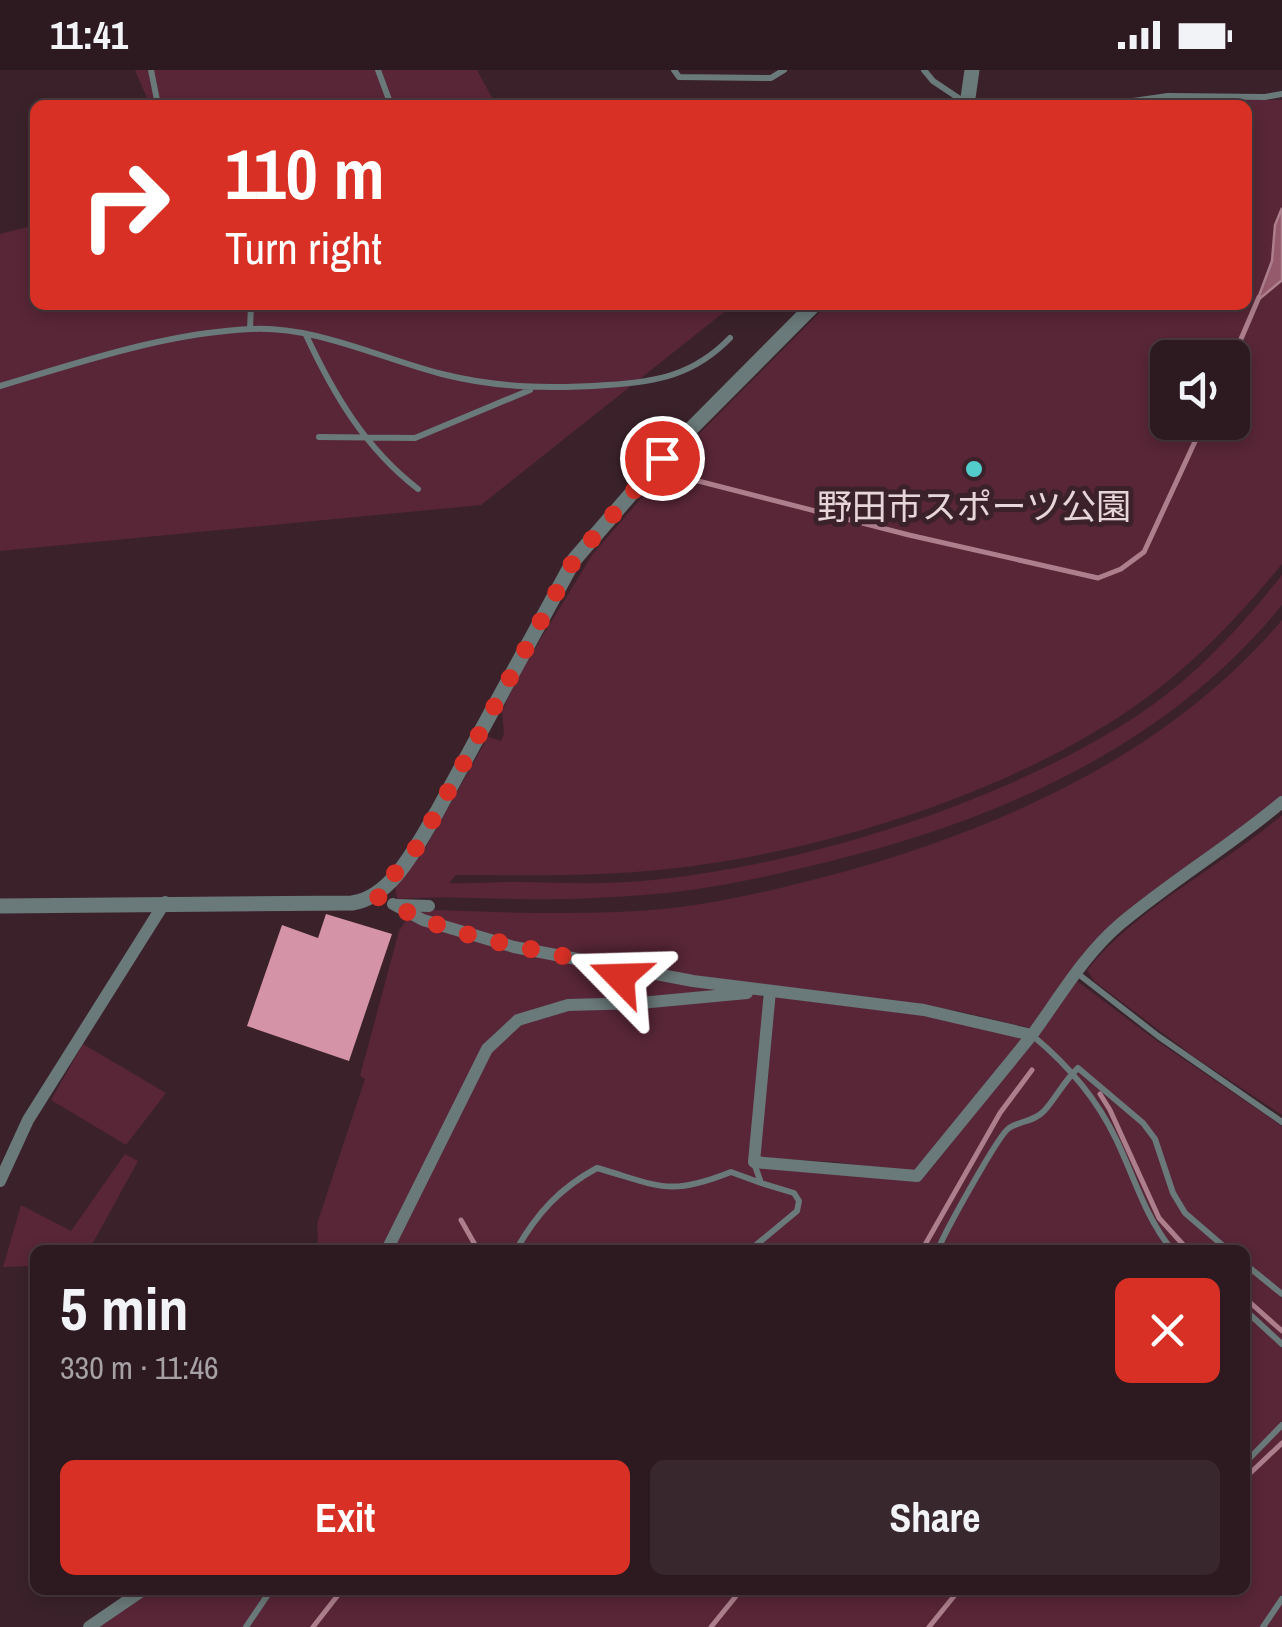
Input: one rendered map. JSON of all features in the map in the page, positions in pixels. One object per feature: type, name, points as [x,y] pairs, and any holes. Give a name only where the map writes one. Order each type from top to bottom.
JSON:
[{"type":"street","points":[[968,100],[972,70]]},
{"type":"street","points":[[0,906],[352,903],[376,896],[416,848],[574,560],[662,458],[809,310]]},
{"type":"street","points":[[770,991],[754,1162],[917,1176],[1117,926],[1245,834],[1282,802]]},
{"type":"street","points":[[376,896],[423,920],[479,938],[615,967],[924,1010],[1032,1035]]},
{"type":"street","points":[[0,1181],[28,1120],[164,902]]},
{"type":"street","points":[[393,904],[430,906]]},
{"type":"street","points":[[615,967],[620,977],[620,995],[615,1004]]},
{"type":"street","points":[[389,1245],[472,1078],[498,1038],[518,1020],[550,1008],[770,991]]},
{"type":"street","points":[[89,1627],[136,1595]]},
{"type":"lane","points":[[151,70],[157,100]]},
{"type":"lane","points":[[378,70],[389,100]]},
{"type":"lane","points":[[674,70],[679,77],[771,78],[784,70]]},
{"type":"lane","points":[[924,70],[932,81],[961,100]]},
{"type":"lane","points":[[1133,100],[1156,96],[1282,94]]},
{"type":"lane","points":[[250,310],[250,329]]},
{"type":"lane","points":[[0,386],[80,360],[250,329],[305,334],[443,374],[508,387],[536,388],[663,379],[699,365],[730,338]]},
{"type":"lane","points":[[305,334],[334,392],[366,440],[388,465],[418,489]]},
{"type":"lane","points":[[319,437],[366,440],[428,434],[536,388]]},
{"type":"lane","points":[[1077,973],[1158,1036],[1282,1122]]},
{"type":"lane","points":[[1032,1035],[1072,1073],[1098,1105],[1156,1228],[1168,1245]]},
{"type":"lane","points":[[940,1245],[996,1141],[1009,1128],[1040,1116],[1078,1068],[1142,1123],[1155,1139],[1173,1194],[1184,1212],[1222,1245]]},
{"type":"lane","points":[[754,1162],[761,1183]]},
{"type":"lane","points":[[519,1245],[535,1217],[572,1182],[598,1168],[666,1189],[695,1186],[731,1172],[794,1193],[797,1211],[756,1245]]},
{"type":"lane","points":[[1250,1268],[1282,1294]]},
{"type":"lane","points":[[1250,1315],[1282,1344]]},
{"type":"lane","points":[[1250,1457],[1282,1425]]},
{"type":"lane","points":[[246,1627],[268,1595]]},
{"type":"lane","points":[[1262,1627],[1282,1599]]},
{"type":"shaded area","points":[[135,70],[477,70],[493,100],[148,100]]},
{"type":"shaded area","name":"野田市スポーツ公園","points":[[1252,100],[1282,100],[1282,564],[1181,670],[1092,734],[1036,763],[977,790],[852,833],[789,849],[668,869],[456,875],[449,883],[626,882],[721,871],[844,842],[969,801],[1084,747],[1156,702],[1214,652],[1282,575],[1282,605],[1237,655],[1187,699],[1133,737],[1076,771],[955,824],[891,845],[763,877],[621,897],[397,899],[395,886],[427,845],[488,737],[501,741],[502,711],[520,673],[592,555],[684,449],[822,310],[1252,310]]},
{"type":"shaded area","points":[[1282,208],[1282,280],[1257,301],[1272,261],[1275,225]]},
{"type":"shaded area","points":[[30,226],[30,310],[727,310],[481,505],[0,551],[0,234]]},
{"type":"shaded area","points":[[1282,620],[1282,797],[1140,901],[1030,1028],[958,1011],[686,975],[486,935],[409,909],[574,913],[673,908],[780,888],[904,853],[1024,807],[1137,746],[1189,709]]},
{"type":"shaded area","points":[[1282,815],[1282,1115],[1193,1056],[1094,981],[1087,970],[1131,926]]},
{"type":"shaded area","points":[[408,917],[610,971],[616,993],[611,1001],[558,1004],[526,1012],[498,1030],[485,1044],[384,1245],[316,1245],[317,1224],[365,1079],[360,1076],[399,931]]},
{"type":"shaded area","points":[[626,975],[724,989],[626,1000]]},
{"type":"shaded area","points":[[1077,981],[1282,1126],[1282,1627],[96,1627],[144,1595],[1250,1595],[1250,1245],[394,1245],[491,1052],[525,1022],[558,1010],[759,994],[765,1000],[749,1166],[926,1175]]},
{"type":"shaded area","points":[[774,995],[945,1018],[1022,1038],[921,1167],[911,1173],[836,1162],[761,1158],[757,1155]]},
{"type":"shaded area","points":[[83,1044],[166,1093],[126,1145],[51,1100]]},
{"type":"shaded area","points":[[125,1154],[138,1161],[92,1245],[30,1245],[30,1266],[3,1267],[21,1205],[71,1231]]},
{"type":"building","points":[[326,914],[392,934],[349,1061],[247,1026],[282,925],[318,938]]},
{"type":"waterway","points":[[1241,340],[1259,297]]},
{"type":"waterway","points":[[667,473],[1098,578],[1121,569],[1144,552],[1196,440]]},
{"type":"waterway","points":[[626,455],[640,461]]},
{"type":"waterway","points":[[925,1245],[1000,1113],[1032,1070]]},
{"type":"waterway","points":[[1100,1094],[1159,1218],[1183,1245]]},
{"type":"waterway","points":[[461,1220],[475,1245]]},
{"type":"waterway","points":[[1250,1302],[1282,1331]]},
{"type":"waterway","points":[[1250,1473],[1282,1443]]},
{"type":"waterway","points":[[313,1627],[338,1595]]},
{"type":"waterway","points":[[711,1627],[737,1595]]},
{"type":"waterway","points":[[929,1627],[955,1595]]},
{"type":"place","name":"野田市スポーツ公園","points":[[974,469]]},
{"type":"route","points":[[620,977],[615,967],[514,947],[423,920],[376,896],[416,848],[574,560],[662,458]]}]
